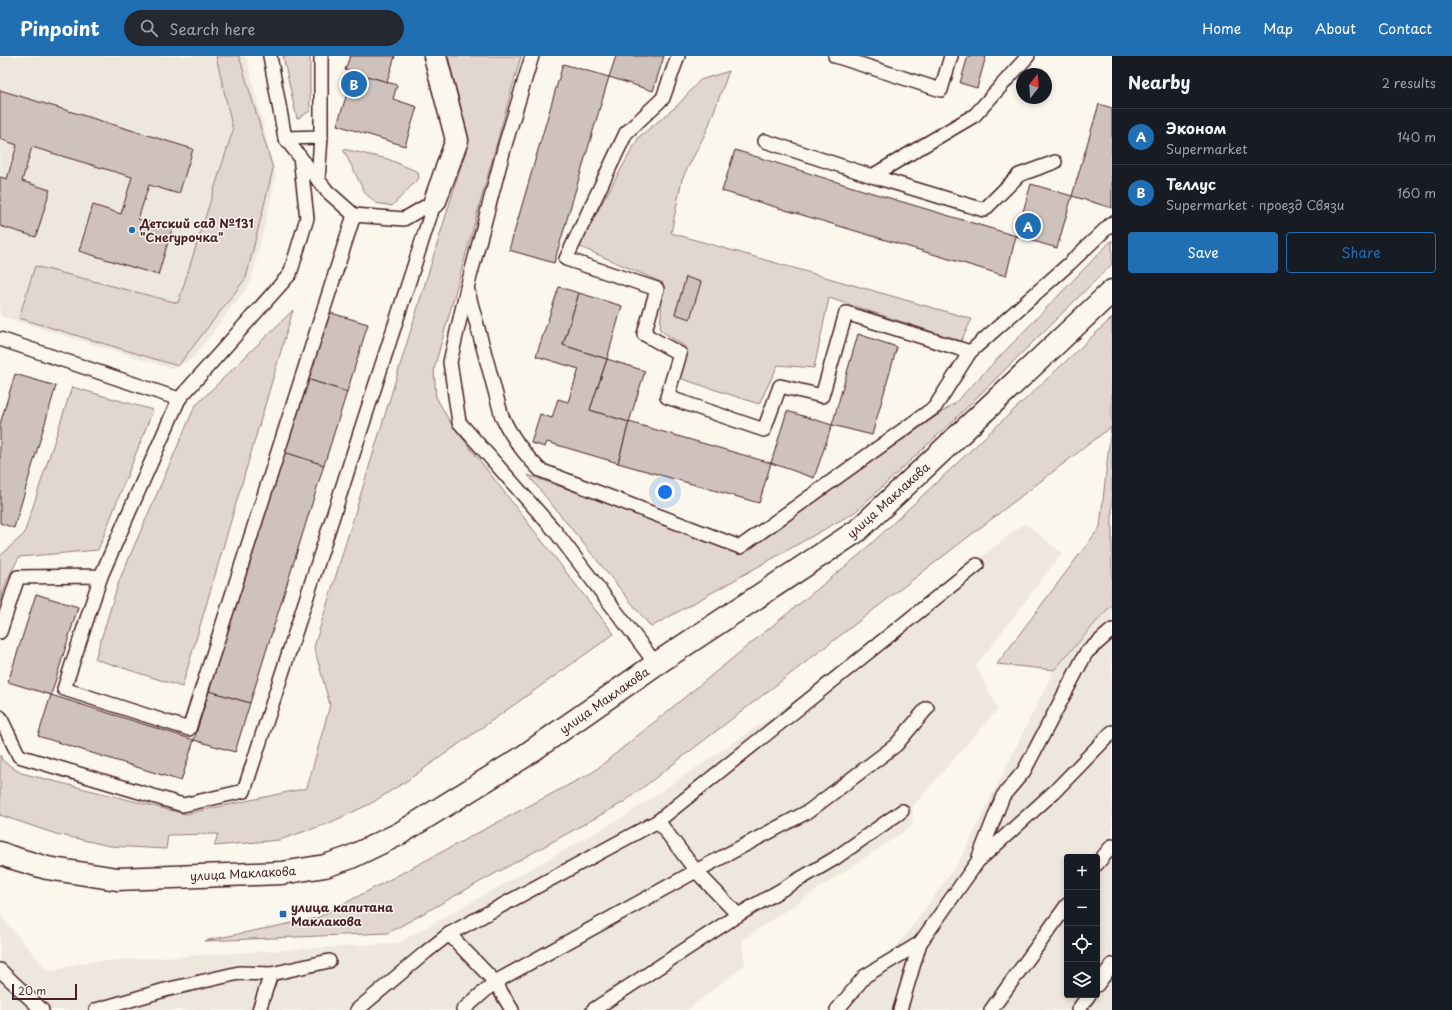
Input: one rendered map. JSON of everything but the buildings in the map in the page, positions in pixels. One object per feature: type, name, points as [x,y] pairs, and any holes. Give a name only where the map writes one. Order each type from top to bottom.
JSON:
[{"type":"street","points":[[435,56],[457,140],[435,201]]},
{"type":"street","name":"улица Маклакова","points":[[0,853],[47,868],[117,879],[289,872],[325,866],[349,858],[399,834],[520,759],[656,664],[857,531],[1112,291]]},
{"type":"lane","points":[[270,56],[285,138],[327,191],[354,215],[404,219],[435,201]]},
{"type":"lane","points":[[318,180],[321,137],[321,56]]},
{"type":"lane","points":[[532,56],[505,146],[467,288],[450,362],[459,422],[555,531],[656,664]]},
{"type":"lane","points":[[678,56],[663,98],[626,133],[566,259],[657,289],[644,334],[680,354],[667,397],[764,430],[780,386],[822,396],[846,314],[970,352]]},
{"type":"lane","points":[[835,56],[941,90],[951,56]]},
{"type":"lane","points":[[872,176],[975,115],[1028,56]]},
{"type":"lane","points":[[285,138],[321,137]]},
{"type":"lane","points":[[765,141],[872,176],[984,210],[1019,175],[1055,162]]},
{"type":"lane","points":[[300,157],[307,218],[290,274],[179,399],[101,576],[64,689],[189,729],[354,215]]},
{"type":"lane","points":[[0,717],[19,756],[183,805],[244,791],[435,201]]},
{"type":"lane","points":[[467,288],[502,417],[511,436],[528,458],[540,470],[740,547],[935,407],[970,352],[1069,264],[1112,223]]},
{"type":"lane","points":[[0,339],[179,399]]},
{"type":"lane","points":[[357,1010],[426,952],[450,934],[658,821],[977,565]]},
{"type":"lane","points":[[0,632],[18,577],[101,576]]},
{"type":"lane","points":[[978,861],[1003,796],[1024,772],[1086,654],[1112,630]]},
{"type":"lane","points":[[463,1010],[495,982],[696,871],[809,811],[896,745],[927,708]]},
{"type":"lane","points":[[900,1010],[920,943],[978,861],[1054,791],[1112,732]]},
{"type":"lane","points":[[593,1010],[738,915],[834,860],[902,811]]},
{"type":"lane","points":[[658,821],[696,871],[738,915]]},
{"type":"lane","points":[[1100,860],[1112,846]]},
{"type":"lane","points":[[990,1010],[1064,909]]},
{"type":"lane","points":[[450,934],[495,982],[512,1010]]},
{"type":"lane","points":[[837,1010],[865,976],[920,943]]},
{"type":"lane","points":[[96,1010],[166,990],[238,973],[271,974],[329,961]]},
{"type":"lane","points":[[1100,981],[1112,965]]},
{"type":"lane","points":[[0,970],[42,1010]]},
{"type":"lane","points":[[259,1010],[271,974]]},
{"type":"lane","points":[[1078,1010],[1087,998]]},
{"type":"shaded area","name":"Детский сад №131 \"Снегурочка\"","points":[[0,56],[246,56],[276,178],[251,282],[193,358],[173,369],[0,316]]},
{"type":"shaded area","points":[[216,56],[239,56],[273,169],[246,278],[178,366],[19,318],[35,266],[178,303],[233,130]]},
{"type":"shaded area","points":[[283,56],[310,56],[310,111],[297,119]]},
{"type":"shaded area","points":[[448,56],[521,56],[434,369],[436,397],[450,422],[614,634],[408,780],[370,804],[327,824],[279,840],[214,846],[218,834],[168,835],[166,849],[110,846],[56,834],[0,815],[0,755],[3,761],[21,773],[185,814],[307,788],[330,705],[314,647],[469,140]]},
{"type":"shaded area","points":[[729,71],[707,130],[682,179],[671,233],[972,319],[961,341],[829,298],[814,368],[778,365],[759,404],[679,378],[687,348],[660,330],[663,283],[578,246],[639,137],[678,105],[700,80]]},
{"type":"shaded area","points":[[343,149],[388,159],[418,172],[419,178],[392,206],[376,203],[365,193]]},
{"type":"shaded area","points":[[1112,240],[1112,264],[953,421],[855,512],[651,627],[528,475],[743,552],[955,403]]},
{"type":"shaded area","points":[[293,310],[182,687],[95,659],[119,581],[195,406]]},
{"type":"shaded area","points":[[1112,318],[1112,604],[1054,670],[997,664],[1100,527],[1111,427],[624,802],[388,933],[204,941],[317,918],[593,772],[858,556]]},
{"type":"shaded area","points":[[72,387],[153,410],[98,550],[19,557],[7,580],[0,604],[0,556],[24,534]]},
{"type":"shaded area","points":[[1025,523],[1062,553],[976,666],[998,709],[913,806],[912,826],[742,940],[745,965],[687,1010],[0,1010],[0,915],[48,971],[88,962],[398,943],[625,816],[815,687]]},
{"type":"shaded area","points":[[1112,604],[1112,1010],[827,1010],[894,951],[960,860],[1054,670]]},
{"type":"place","name":"Теллус","points":[[354,84]]},
{"type":"place","name":"Эконом","points":[[1028,226]]},
{"type":"place","name":"Детский сад №131 \"Снегурочка\"","points":[[132,230]]},
{"type":"place","name":"улица капитана Маклакова","points":[[283,914]]}]
